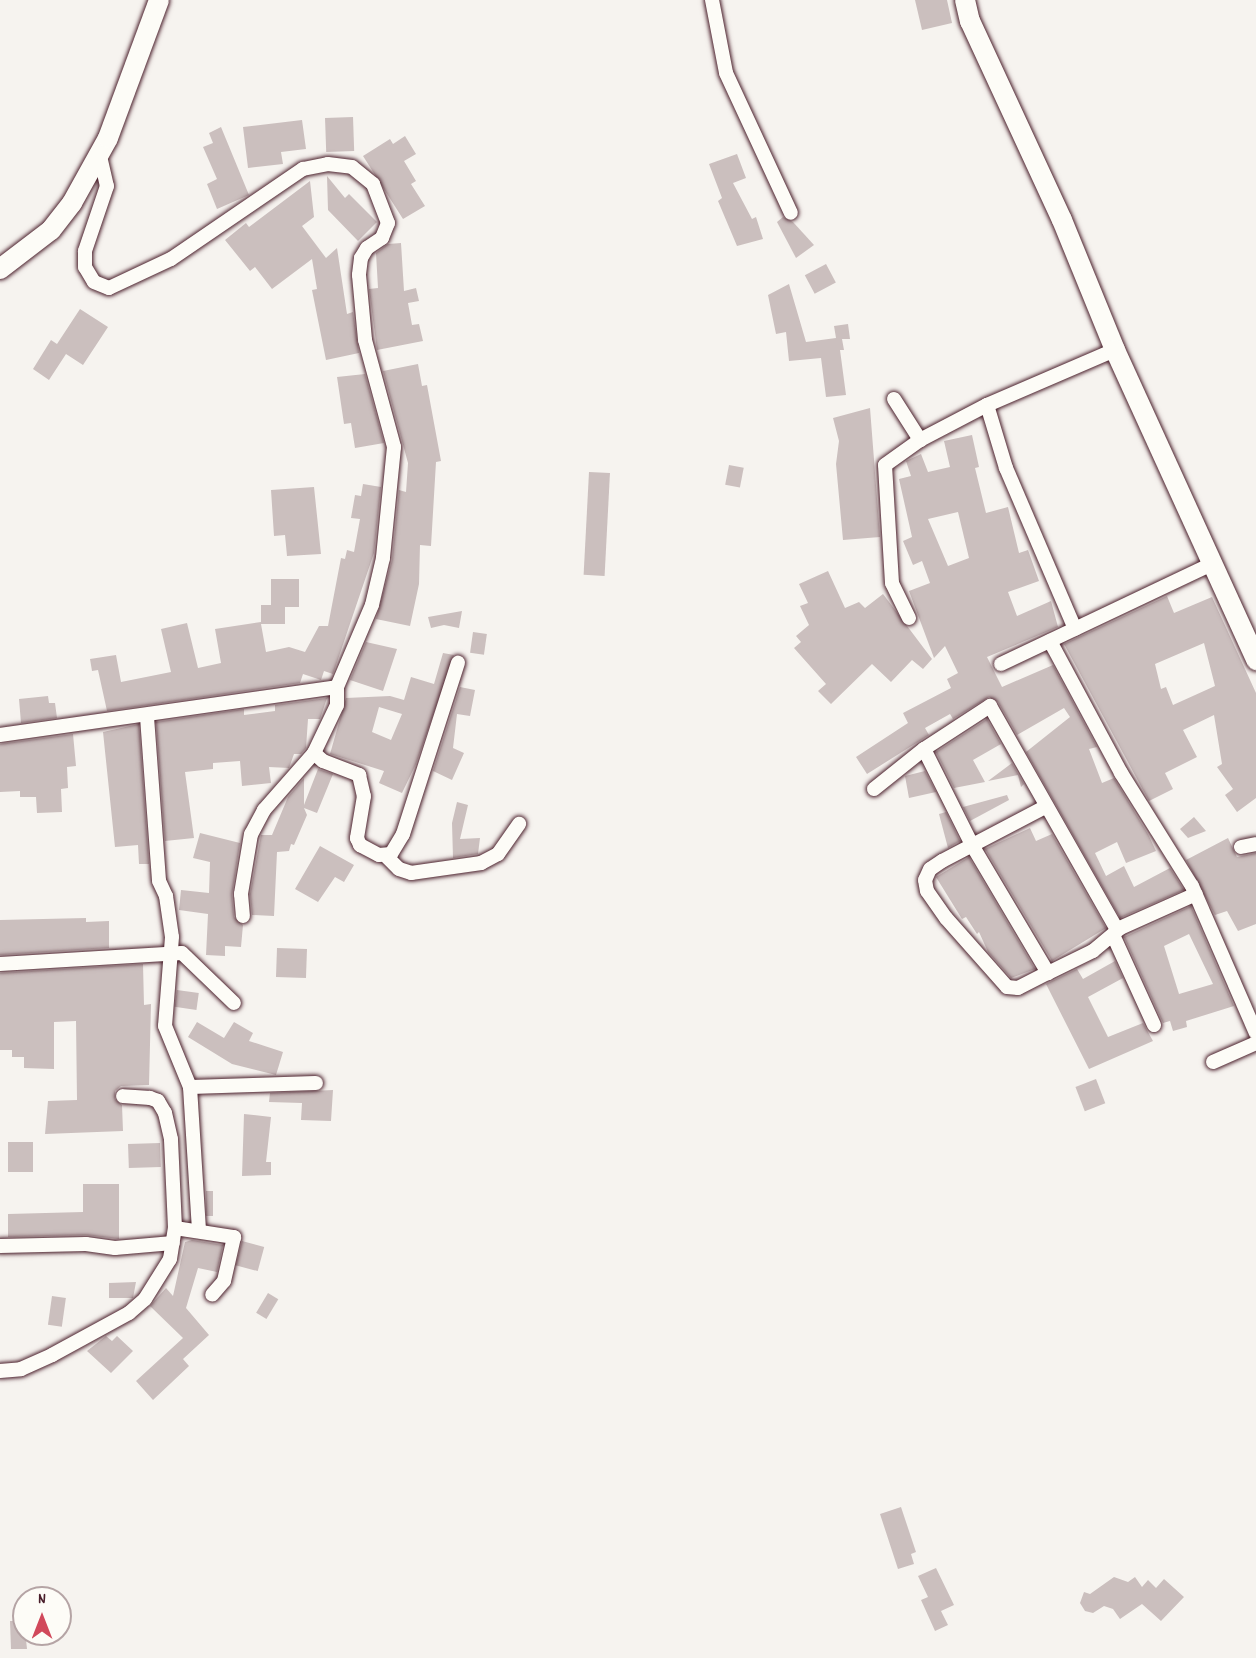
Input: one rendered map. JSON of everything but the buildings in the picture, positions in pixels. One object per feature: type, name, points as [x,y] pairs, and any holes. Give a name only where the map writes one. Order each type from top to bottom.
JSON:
[{"type":"street","points":[[0,270],[51,230],[100,156],[159,0]]},
{"type":"street","points":[[712,0],[726,73],[790,213]]},
{"type":"street","points":[[965,0],[970,21],[1062,220],[1115,350],[1256,660]]},
{"type":"street","points":[[100,156],[107,186],[85,250],[85,267],[94,282],[110,288],[171,259],[303,169],[328,164],[352,167],[372,184],[384,205],[388,223],[382,238],[367,248],[361,258],[359,275],[365,340],[394,447],[383,558],[372,606],[337,687],[337,705],[314,753],[264,810],[251,834],[241,894],[243,916]]},
{"type":"street","points":[[909,618],[892,583],[885,465],[920,440],[987,405],[1115,350]]},
{"type":"street","points":[[894,399],[920,440]]},
{"type":"street","points":[[987,405],[1006,468],[1075,629]]},
{"type":"street","points":[[1001,664],[1212,564]]},
{"type":"street","points":[[1050,641],[1121,773],[1168,844],[1196,894],[1256,1033]]},
{"type":"street","points":[[386,856],[396,849],[402,834],[458,663]]},
{"type":"street","points":[[0,735],[147,717],[337,687]]},
{"type":"street","points":[[874,789],[924,749],[990,706],[1031,774],[1045,807],[1083,866],[1115,933],[1154,1025]]},
{"type":"street","points":[[147,717],[159,881],[166,896],[172,937],[169,952],[165,1026],[168,1042],[190,1087],[198,1229]]},
{"type":"street","points":[[924,749],[972,845],[1048,973]]},
{"type":"street","points":[[314,753],[363,781],[357,838],[360,845],[386,856],[399,869],[411,873],[481,863],[498,854],[519,824]]},
{"type":"street","points":[[1045,807],[930,869],[925,880],[927,891],[999,982],[1018,988],[1093,951],[1115,933],[1196,894]]},
{"type":"street","points":[[1241,847],[1256,844]]},
{"type":"street","points":[[0,964],[182,953],[234,1003]]},
{"type":"street","points":[[1213,1062],[1256,1043]]},
{"type":"street","points":[[190,1087],[316,1083]]},
{"type":"street","points":[[0,1371],[21,1369],[52,1355],[129,1313],[158,1282],[170,1259],[176,1228],[171,1139],[165,1113],[158,1101],[123,1096]]},
{"type":"street","points":[[176,1228],[198,1229],[234,1238],[224,1281],[212,1295]]},
{"type":"street","points":[[0,1246],[86,1244],[115,1248],[172,1244]]}]
